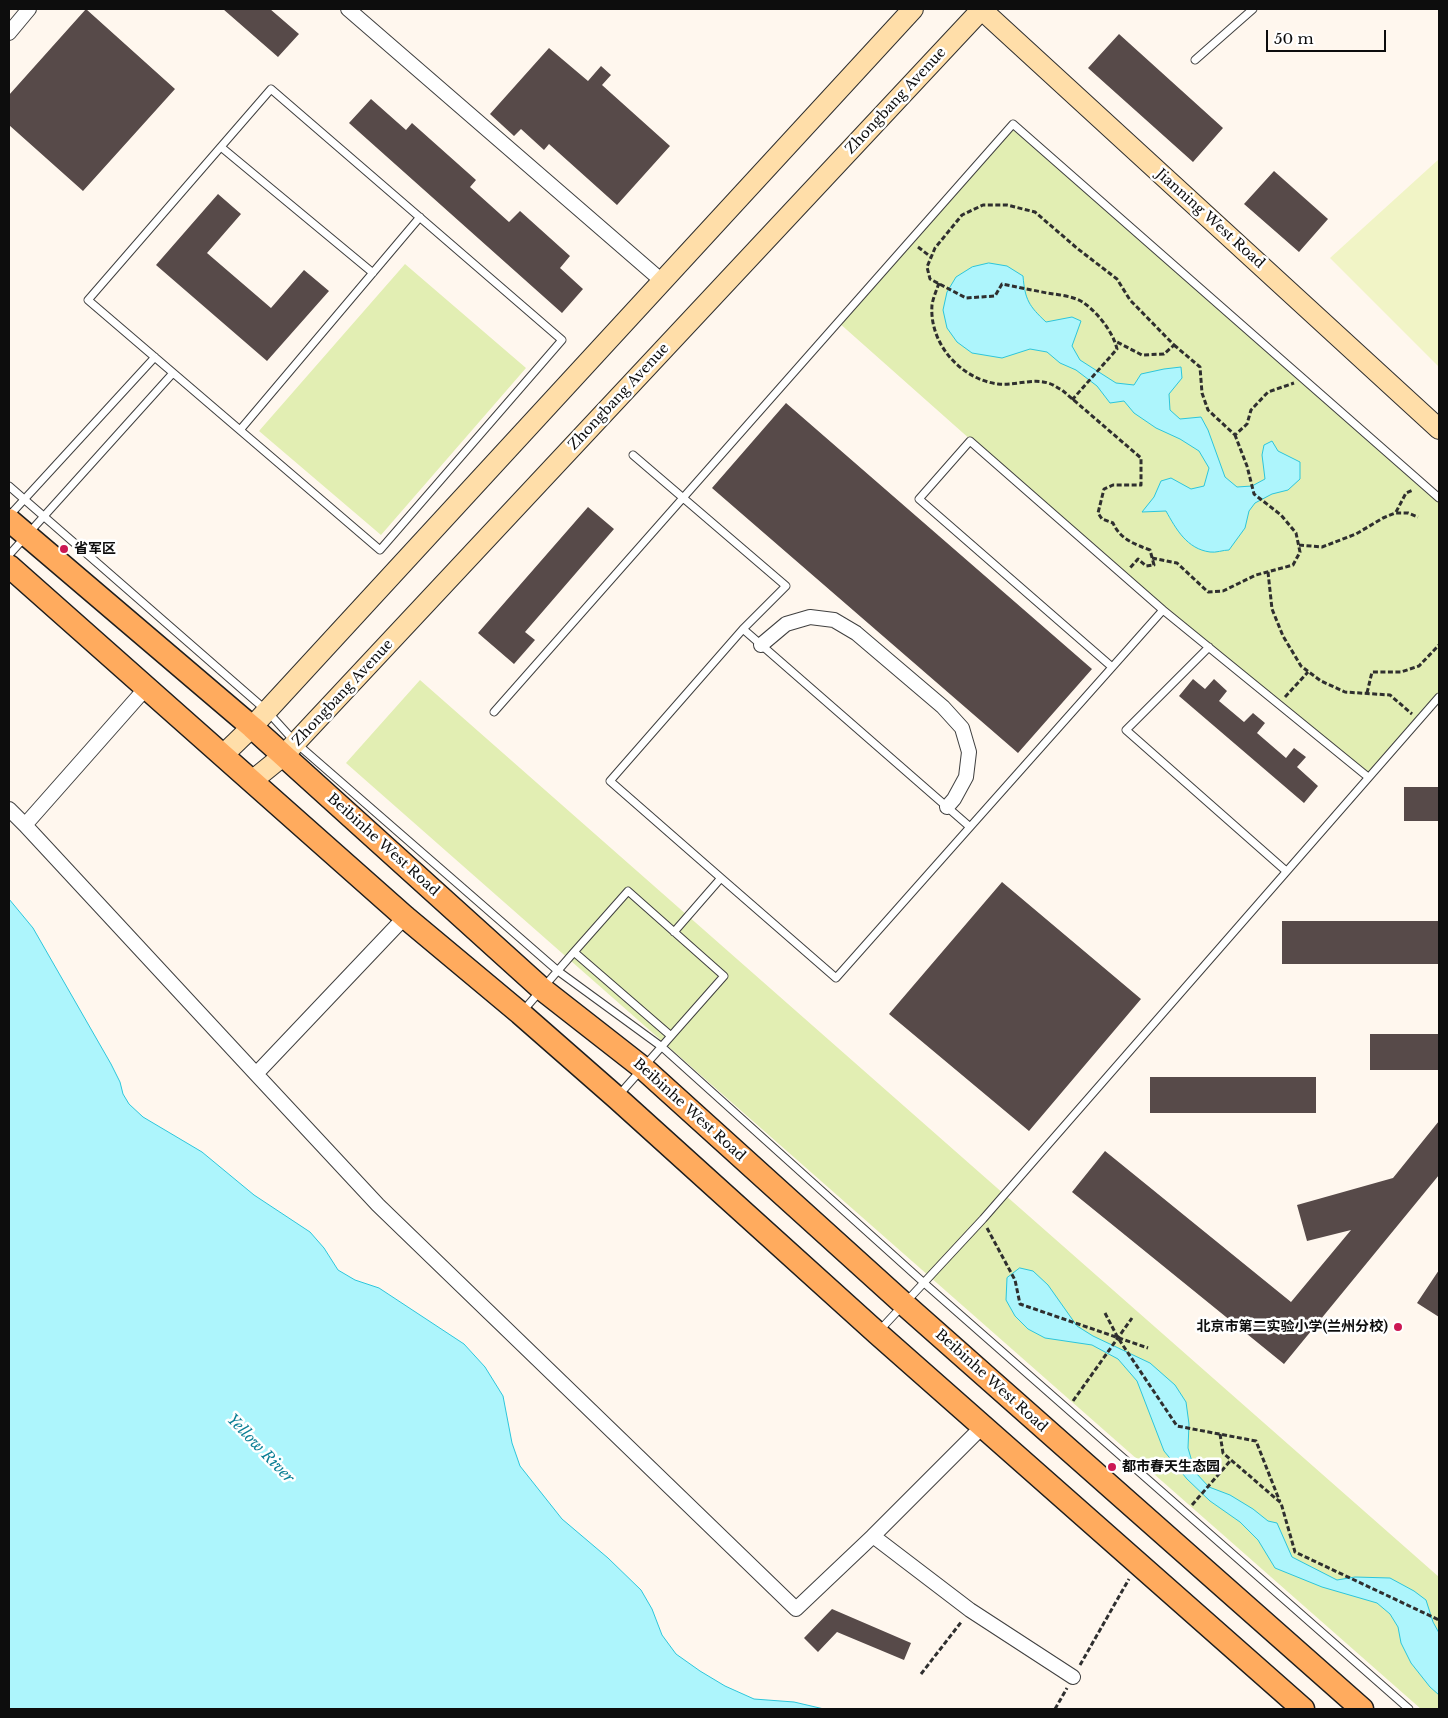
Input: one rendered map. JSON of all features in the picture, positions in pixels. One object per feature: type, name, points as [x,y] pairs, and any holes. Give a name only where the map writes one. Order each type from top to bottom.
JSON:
[{"type":"main road","points":[[223,755],[260,719],[913,9]]},
{"type":"main road","name":"Jianning West Road","points":[[981,9],[1439,429]]},
{"type":"main road","name":"Zhongbang Avenue","points":[[252,781],[290,749],[981,9]]},
{"type":"main road","name":"Beibinhe West Road","points":[[9,520],[260,719],[542,989],[643,1068],[904,1304],[1362,1709]]},
{"type":"main road","points":[[9,566],[405,916],[617,1098],[877,1333],[1303,1709]]},
{"type":"street","points":[[9,33],[29,9]]},
{"type":"street","points":[[348,9],[662,282]]},
{"type":"street","points":[[761,645],[786,624],[810,617],[834,620],[856,633],[943,707],[962,728],[969,752],[966,777],[954,799],[947,807]]},
{"type":"street","points":[[25,825],[146,688]]},
{"type":"street","points":[[9,809],[378,1205],[796,1609],[873,1536],[982,1426]]},
{"type":"street","points":[[256,1074],[405,916]]},
{"type":"street","points":[[873,1536],[970,1610],[1072,1677]]},
{"type":"lane","points":[[1195,60],[1253,9]]},
{"type":"lane","points":[[271,89],[420,217],[562,340],[380,550],[88,300],[271,89]]},
{"type":"lane","points":[[494,712],[1013,124],[1439,498]]},
{"type":"lane","points":[[221,147],[373,273]]},
{"type":"lane","points":[[240,430],[420,217]]},
{"type":"lane","points":[[9,516],[155,357]]},
{"type":"lane","points":[[9,555],[173,373]]},
{"type":"lane","points":[[1112,667],[919,499],[970,441],[1163,610],[1368,777]]},
{"type":"lane","points":[[633,456],[786,586],[743,630],[610,781],[836,978],[1163,610]]},
{"type":"lane","points":[[9,486],[260,719]]},
{"type":"lane","points":[[743,630],[970,827]]},
{"type":"lane","points":[[1208,647],[1126,730],[1286,871]]},
{"type":"lane","points":[[877,1333],[982,1219],[1439,697]]},
{"type":"lane","points":[[290,749],[558,971],[662,1046],[923,1282],[1409,1709]]},
{"type":"lane","points":[[674,932],[721,878]]},
{"type":"lane","points":[[520,1013],[628,891],[724,976],[617,1098]]},
{"type":"lane","points":[[574,952],[671,1036]]},
{"type":"path","points":[[1072,400],[1117,349],[1115,341],[1102,320],[1083,302],[1066,296],[1002,284],[995,296],[966,298],[930,278],[927,267],[935,248],[962,215],[983,205],[1008,205],[1035,212],[1078,249],[1117,278],[1130,300],[1174,345],[1200,367],[1202,393],[1208,410],[1236,435],[1254,494],[1281,515],[1296,533],[1300,552],[1293,565],[1256,575],[1223,590],[1208,592],[1177,563],[1152,558]]},
{"type":"path","points":[[910,241],[931,257]]},
{"type":"path","points":[[939,282],[932,304],[935,327],[944,351],[961,369],[983,380],[999,384],[1030,381],[1047,382],[1062,390],[1141,458],[1141,485],[1112,486],[1104,489],[1098,512],[1102,519],[1112,523],[1117,532],[1131,544],[1150,550],[1154,565],[1146,566],[1138,560],[1123,575]]},
{"type":"path","points":[[1115,341],[1142,356],[1164,354],[1174,345]]},
{"type":"path","points":[[1236,435],[1247,424],[1251,410],[1268,392],[1304,379]]},
{"type":"path","points":[[1395,512],[1406,493],[1423,484]]},
{"type":"path","points":[[1299,545],[1322,547],[1356,534],[1395,512],[1408,512],[1418,517]]},
{"type":"path","points":[[1268,572],[1272,609],[1283,636],[1301,666],[1321,682],[1345,692],[1390,695],[1420,720]]},
{"type":"path","points":[[1366,693],[1372,672],[1401,672],[1419,666],[1439,645]]},
{"type":"path","points":[[1278,704],[1308,672]]},
{"type":"path","points":[[982,1219],[1015,1280],[1020,1304],[1090,1328],[1117,1340],[1148,1348]]},
{"type":"path","points":[[1105,1313],[1117,1340],[1124,1346],[1177,1426],[1256,1441],[1281,1503],[1295,1552],[1438,1619]]},
{"type":"path","points":[[1067,1409],[1132,1318]]},
{"type":"path","points":[[1220,1434],[1223,1453],[1281,1503]]},
{"type":"path","points":[[1185,1513],[1231,1460]]},
{"type":"path","points":[[1055,1709],[1138,1563]]},
{"type":"path","points":[[921,1674],[970,1610]]},
{"type":"green space","points":[[1013,124],[1439,498],[1439,697],[1368,777],[1123,575],[838,322]]},
{"type":"green space","points":[[1439,159],[1439,367],[1330,258]]},
{"type":"green space","points":[[405,264],[526,368],[381,535],[259,431]]},
{"type":"green space","points":[[420,680],[1439,1577],[1439,1709],[1421,1709],[346,763]]},
{"type":"water","points":[[989,263],[1007,266],[1023,276],[1029,302],[1046,322],[1072,317],[1081,321],[1072,346],[1080,360],[1116,383],[1134,385],[1141,374],[1181,367],[1182,378],[1169,394],[1170,410],[1180,419],[1201,417],[1208,430],[1225,477],[1237,487],[1252,486],[1265,479],[1262,455],[1264,445],[1272,441],[1278,451],[1300,462],[1300,479],[1288,490],[1272,494],[1255,503],[1249,511],[1245,528],[1229,550],[1212,552],[1195,547],[1183,537],[1166,511],[1142,512],[1154,497],[1161,481],[1171,478],[1191,489],[1204,486],[1209,468],[1199,451],[1180,439],[1156,428],[1134,413],[1124,401],[1110,403],[1097,386],[1076,370],[1060,363],[1047,352],[1030,349],[1002,358],[972,353],[957,342],[947,328],[943,310],[947,292],[956,277],[972,267]]},
{"type":"water","name":"Yellow River","points":[[9,899],[33,928],[111,1064],[129,1104],[143,1117],[202,1152],[254,1195],[310,1232],[324,1248],[338,1270],[355,1280],[379,1288],[464,1344],[485,1367],[503,1396],[512,1443],[520,1466],[562,1519],[608,1558],[641,1590],[652,1609],[662,1635],[676,1654],[725,1686],[754,1699],[794,1702],[824,1709],[9,1709]]},
{"type":"water","points":[[1020,1268],[1033,1271],[1048,1285],[1077,1326],[1093,1336],[1150,1363],[1175,1385],[1186,1402],[1189,1424],[1188,1448],[1195,1472],[1209,1487],[1230,1495],[1268,1521],[1277,1523],[1292,1557],[1337,1580],[1355,1577],[1390,1578],[1426,1600],[1433,1622],[1439,1633],[1439,1695],[1430,1687],[1411,1663],[1401,1643],[1398,1627],[1390,1614],[1377,1603],[1322,1587],[1275,1568],[1258,1540],[1240,1522],[1210,1501],[1187,1479],[1164,1451],[1137,1381],[1118,1359],[1092,1345],[1045,1338],[1028,1329],[1015,1316],[1006,1300],[1007,1278]]},
{"type":"building","points":[[86,9],[175,89],[83,191],[9,125],[9,95]]},
{"type":"building","points":[[223,9],[270,9],[299,34],[278,57]]},
{"type":"building","points":[[1119,34],[1223,128],[1193,162],[1088,68]]},
{"type":"building","points":[[549,48],[588,81],[601,66],[611,75],[602,85],[670,146],[617,205],[549,144],[544,150],[521,129],[514,136],[490,114]]},
{"type":"building","points":[[371,99],[406,130],[412,123],[476,180],[470,187],[509,222],[520,211],[570,256],[560,268],[583,289],[562,313],[349,123]]},
{"type":"building","points":[[1274,171],[1328,219],[1299,252],[1244,204]]},
{"type":"building","points":[[218,194],[241,214],[207,253],[271,308],[304,270],[329,291],[267,361],[156,265]]},
{"type":"building","points":[[786,403],[1092,669],[1018,753],[712,488]]},
{"type":"building","points":[[588,507],[614,529],[525,632],[535,640],[514,664],[478,633]]},
{"type":"building","points":[[1193,679],[1205,689],[1214,679],[1227,691],[1219,701],[1244,722],[1253,713],[1265,723],[1257,733],[1286,758],[1294,748],[1306,757],[1297,767],[1318,786],[1304,803],[1179,696]]},
{"type":"building","points":[[1404,787],[1439,787],[1439,821],[1404,821]]},
{"type":"building","points":[[1002,882],[1141,999],[1029,1131],[889,1014]]},
{"type":"building","points":[[1282,921],[1439,921],[1439,964],[1282,964]]},
{"type":"building","points":[[1370,1034],[1439,1034],[1439,1070],[1370,1070]]},
{"type":"building","points":[[1150,1077],[1316,1077],[1316,1113],[1150,1113]]},
{"type":"building","points":[[1439,1121],[1439,1175],[1284,1364],[1072,1192],[1105,1151],[1291,1302],[1351,1230],[1307,1241],[1297,1205],[1393,1178]]},
{"type":"building","points":[[1439,1270],[1439,1317],[1417,1303]]},
{"type":"building","points":[[832,1609],[911,1643],[904,1660],[837,1632],[818,1652],[804,1638]]},
{"type":"place","name":"省军区","points":[[64,549]]},
{"type":"place","name":"北京市第二实验小学(兰州分校)","points":[[1398,1327]]},
{"type":"place","name":"都市春天生态园","points":[[1112,1467]]}]
